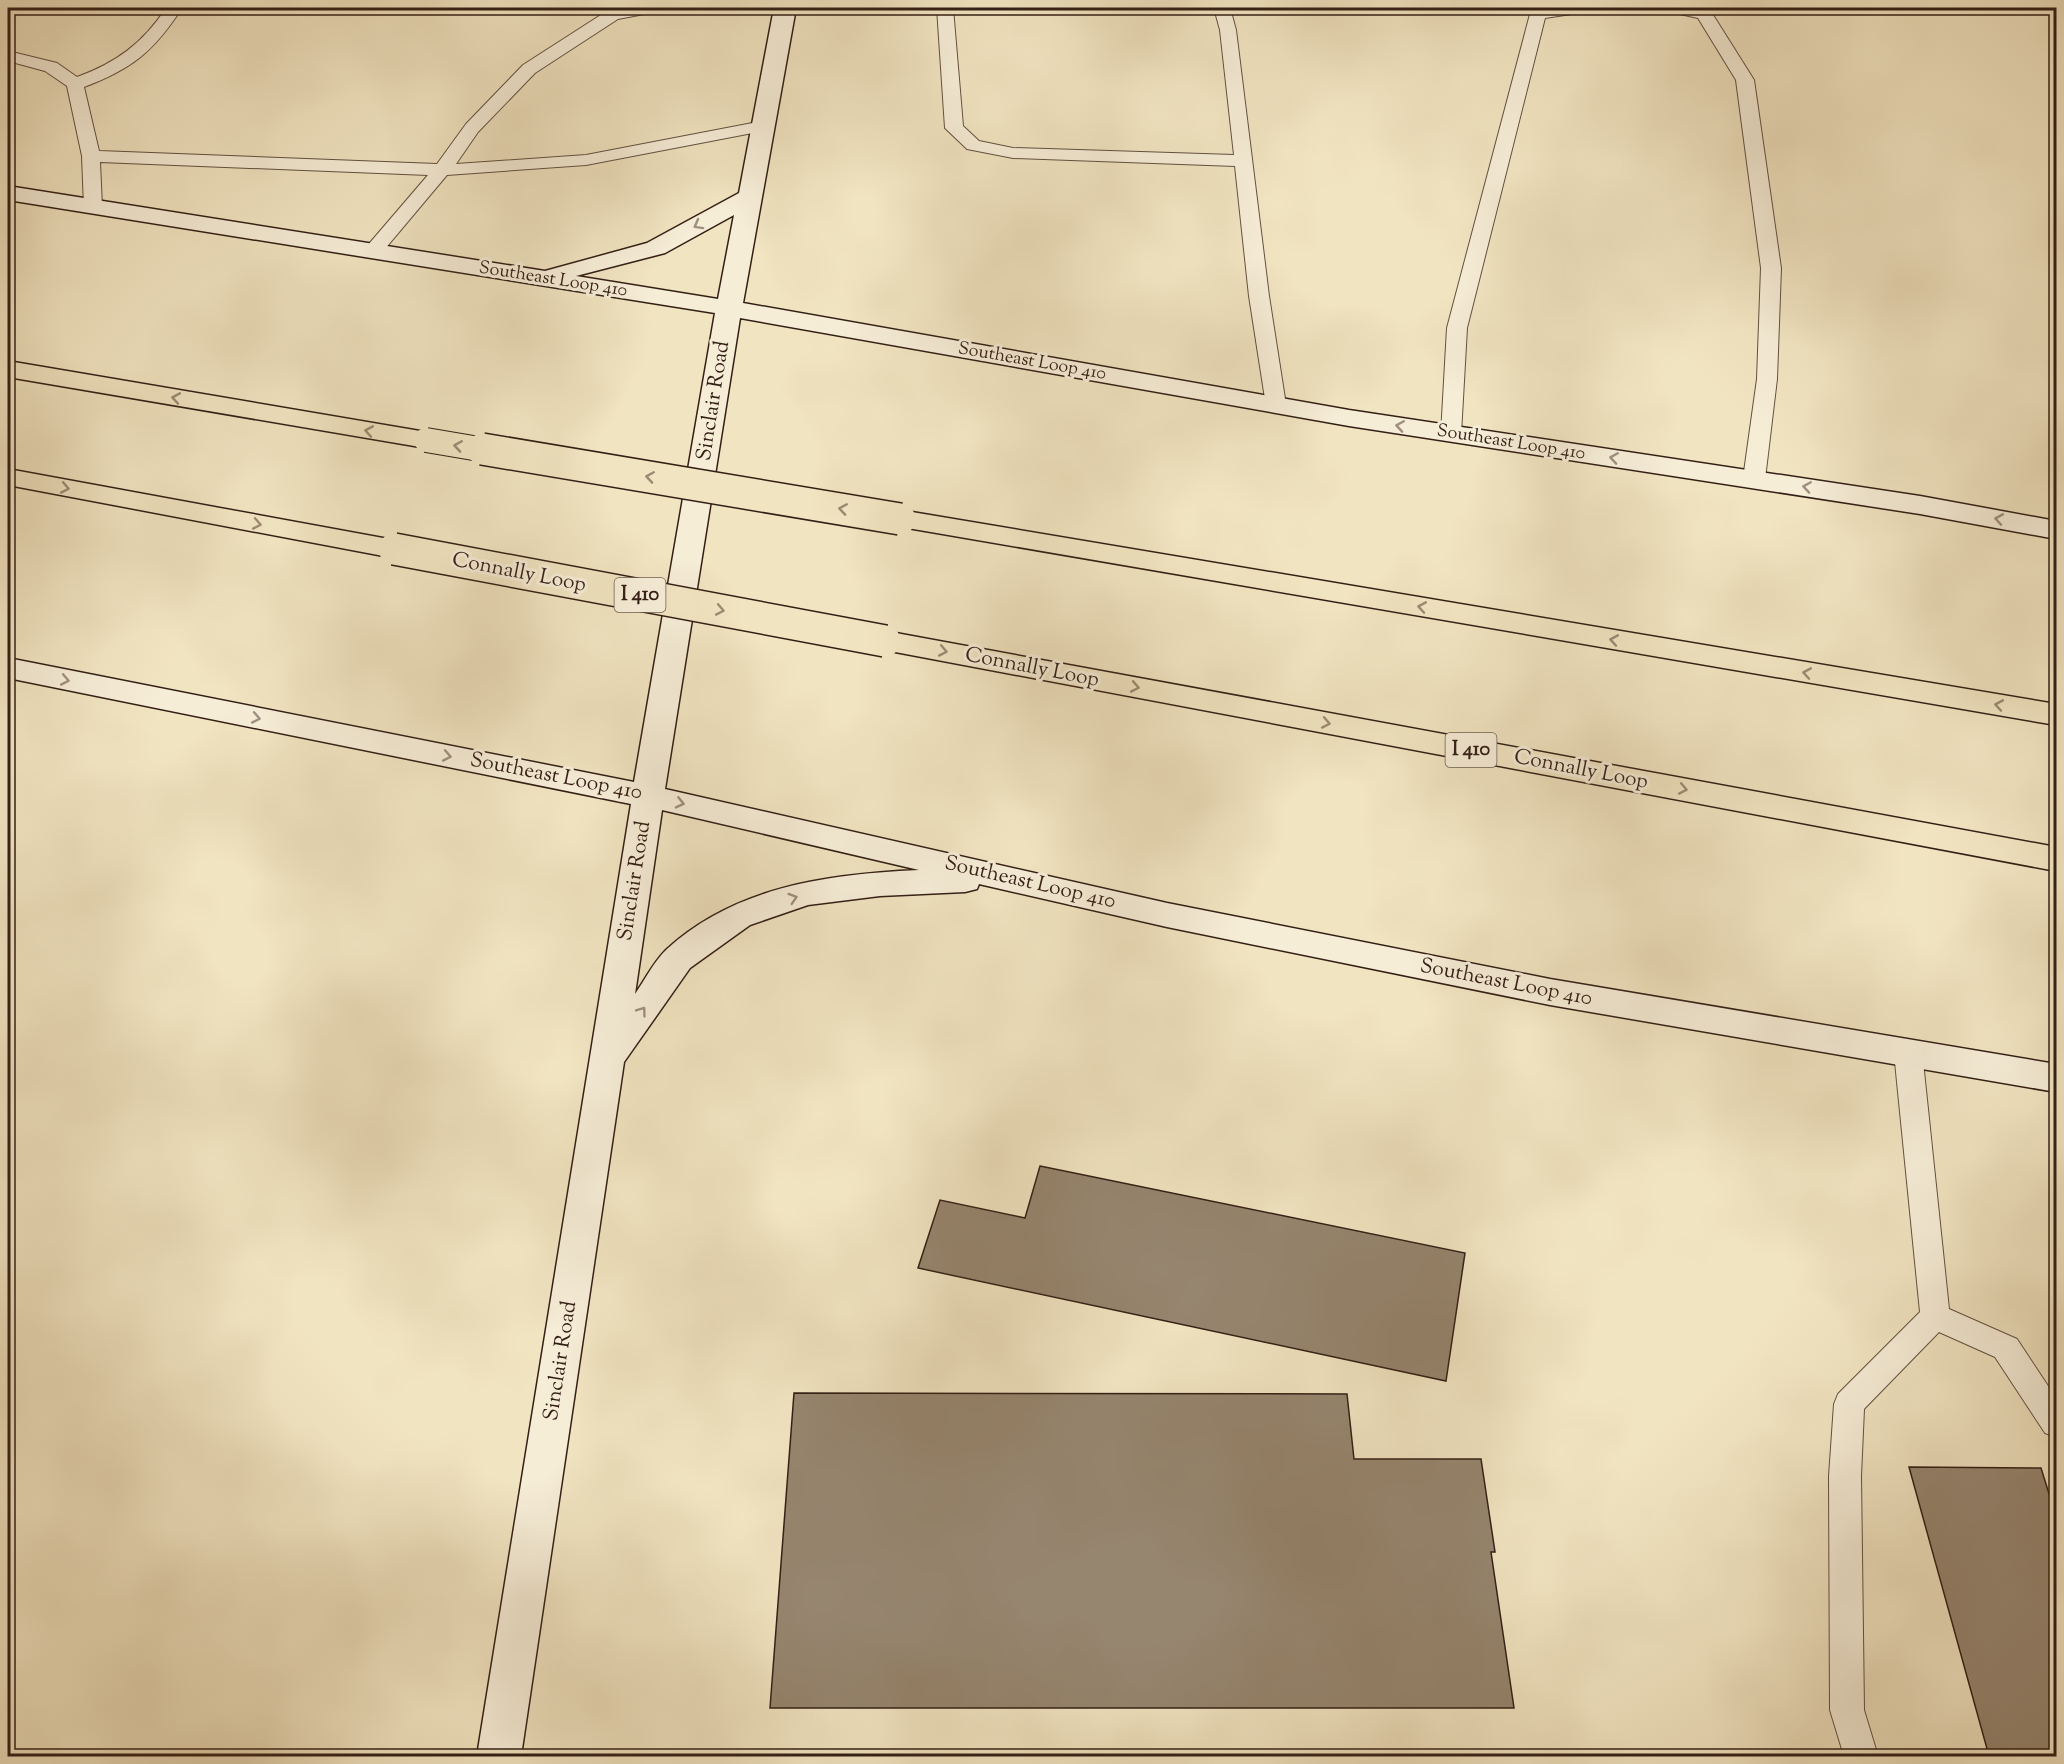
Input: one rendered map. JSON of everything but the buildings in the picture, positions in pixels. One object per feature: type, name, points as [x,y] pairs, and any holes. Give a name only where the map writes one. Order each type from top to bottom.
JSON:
[{"type":"highway","points":[[8,369],[2056,715]]},
{"type":"highway","name":"Connally Loop","points":[[8,477],[2056,859]]},
{"type":"main road","name":"Sinclair Road","points":[[499,1756],[648,796],[729,308],[784,8]]},
{"type":"main road","name":"Southeast Loop 410","points":[[8,193],[729,308],[1276,405],[1451,434],[1920,505],[2056,530]]},
{"type":"main road","points":[[530,276],[558,273],[656,248],[749,197]]},
{"type":"main road","name":"Southeast Loop 410","points":[[8,668],[648,796],[1167,915],[1550,992],[2056,1078]]},
{"type":"main road","points":[[608,1058],[678,959],[738,916],[806,893],[880,884],[1007,878]]},
{"type":"lane","points":[[75,84],[112,71],[137,56],[174,8]]},
{"type":"lane","points":[[372,252],[442,170],[472,128],[530,69],[613,15],[649,8]]},
{"type":"lane","points":[[945,8],[954,128],[973,145],[1013,153],[1243,161]]},
{"type":"lane","points":[[1222,8],[1228,30],[1259,296],[1276,405]]},
{"type":"lane","points":[[1451,434],[1456,328],[1538,14],[1578,8]]},
{"type":"lane","points":[[1677,8],[1704,14],[1745,80],[1771,267],[1767,379],[1754,480]]},
{"type":"lane","points":[[8,56],[51,67],[75,84],[91,156],[93,207]]},
{"type":"lane","points":[[91,156],[442,170],[586,160],[763,126]]},
{"type":"lane","points":[[1908,1052],[1935,1316]]},
{"type":"lane","points":[[1935,1316],[2006,1348],[2056,1423]]},
{"type":"lane","points":[[1861,1756],[1847,1710],[1845,1476],[1848,1404],[1935,1316]]}]
